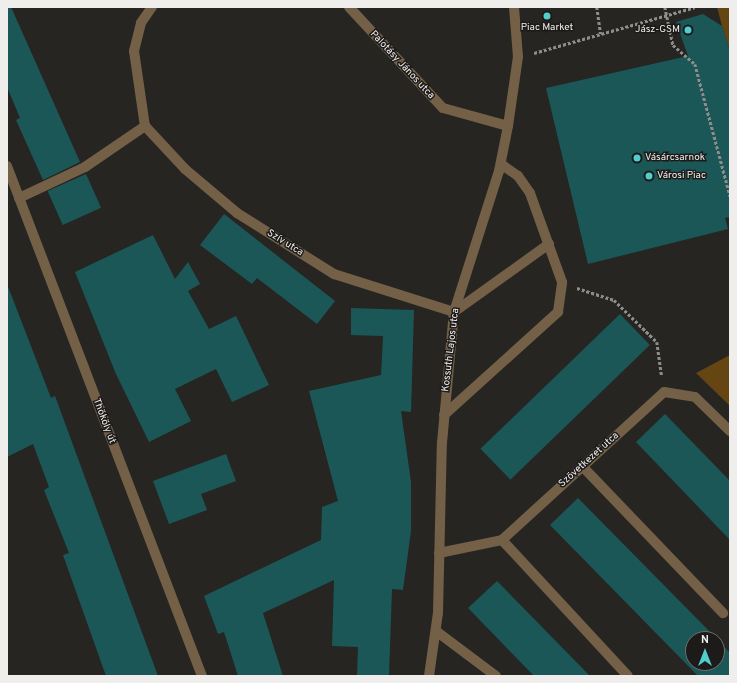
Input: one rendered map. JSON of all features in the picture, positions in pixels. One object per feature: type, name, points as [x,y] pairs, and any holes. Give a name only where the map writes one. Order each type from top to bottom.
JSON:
[{"type":"street","points":[[19,198],[85,167],[145,126],[134,51],[141,23],[152,7]]},
{"type":"street","name":"Palotásy János utca","points":[[349,7],[443,108],[508,126]]},
{"type":"street","name":"Kossuth Lajos utca","points":[[429,676],[436,632],[444,415],[454,312],[501,164],[518,57],[514,7]]},
{"type":"street","name":"Szív utca","points":[[145,126],[185,168],[237,213],[334,274],[454,312]]},
{"type":"street","points":[[444,415],[558,312],[562,282],[530,193],[518,176],[501,164]]},
{"type":"street","name":"Thököly út","points":[[7,166],[202,676]]},
{"type":"street","points":[[454,312],[548,244]]},
{"type":"street","points":[[664,392],[695,397],[730,431]]},
{"type":"street","name":"Szövetkezet utca","points":[[502,540],[664,392]]},
{"type":"street","points":[[582,466],[723,614]]},
{"type":"street","points":[[439,553],[502,540],[628,676]]},
{"type":"street","points":[[436,632],[496,676]]},
{"type":"path","points":[[597,7],[601,34]]},
{"type":"path","points":[[665,7],[674,45],[695,64],[730,196]]},
{"type":"path","points":[[518,57],[695,7]]},
{"type":"path","points":[[562,282],[614,300],[657,342],[664,392]]},
{"type":"shaded area","points":[[717,7],[730,7],[730,51],[722,26]]},
{"type":"shaded area","points":[[730,355],[730,406],[696,373]]},
{"type":"building","points":[[7,7],[11,7],[80,162],[43,180],[16,120],[20,118],[7,87]]},
{"type":"building","name":"Vásárcsarnok","points":[[703,14],[722,26],[730,51],[730,217],[725,218],[728,229],[588,264],[546,88],[688,56],[676,22]]},
{"type":"building","points":[[86,174],[101,208],[63,225],[48,191]]},
{"type":"building","points":[[224,214],[335,301],[317,324],[257,278],[252,284],[200,245]]},
{"type":"building","points":[[153,235],[175,279],[188,262],[200,284],[188,291],[209,329],[236,316],[269,385],[232,402],[216,369],[175,389],[191,421],[149,442],[116,374],[75,272]]},
{"type":"building","points":[[7,284],[51,398],[55,396],[158,676],[106,676],[63,555],[69,553],[44,490],[49,487],[33,444],[7,457]]},
{"type":"building","points":[[351,308],[414,310],[411,412],[401,411],[411,482],[411,531],[403,590],[392,589],[389,676],[357,676],[358,647],[332,646],[334,580],[263,613],[283,676],[238,676],[224,632],[218,634],[204,596],[321,540],[322,507],[338,501],[309,391],[381,375],[383,336],[351,335]]},
{"type":"building","points":[[620,314],[650,345],[510,480],[480,449]]},
{"type":"building","points":[[665,414],[730,481],[730,540],[636,442]]},
{"type":"building","points":[[226,454],[236,481],[201,494],[207,510],[169,524],[153,481]]},
{"type":"building","points":[[578,498],[709,631],[685,631],[685,663],[550,525]]},
{"type":"building","points":[[497,581],[590,676],[534,676],[468,608]]},
{"type":"building","points":[[725,648],[730,653],[730,676],[698,676],[693,671],[725,671]]},
{"type":"place","name":"Piac Market","points":[[547,16]]},
{"type":"place","name":"Jász-GSM","points":[[688,30]]},
{"type":"place","name":"Vásárcsarnok","points":[[637,158]]},
{"type":"place","name":"Városi Piac","points":[[649,176]]}]
